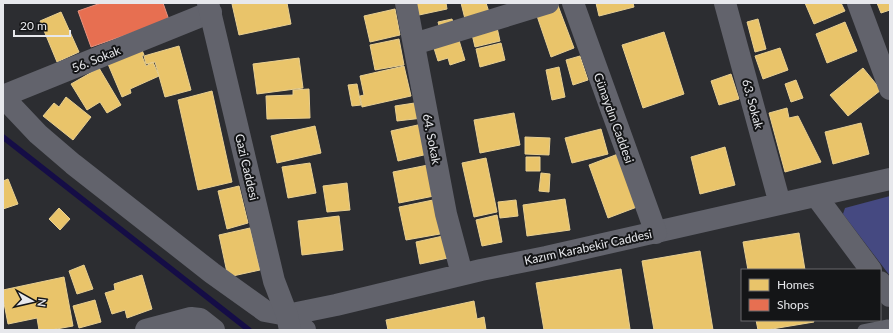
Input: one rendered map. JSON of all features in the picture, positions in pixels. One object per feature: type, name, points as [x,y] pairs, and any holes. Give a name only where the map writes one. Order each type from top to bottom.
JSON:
[{"type":"street","name":"64. Sokak","points":[[406,3],[446,214],[462,274]]},
{"type":"street","points":[[414,44],[548,3]]},
{"type":"street","name":"Günaydın Caddesi","points":[[572,3],[656,233]]},
{"type":"street","name":"63. Sokak","points":[[725,3],[780,204]]},
{"type":"street","points":[[858,3],[890,89]]},
{"type":"street","name":"56. Sokak","points":[[3,96],[209,8]]},
{"type":"street","name":"Gazi Caddesi","points":[[209,8],[274,281],[289,322]]},
{"type":"street","points":[[3,96],[38,134],[73,164],[212,273],[265,310],[305,330]]},
{"type":"street","name":"Kazım Karabekir Caddesi","points":[[289,322],[336,305],[462,274],[656,233],[890,179]]},
{"type":"street","points":[[816,196],[870,269]]},
{"type":"street","points":[[881,283],[890,296]]},
{"type":"street","points":[[146,330],[191,318],[200,319],[214,330]]},
{"type":"lane","points":[[863,330],[888,325]]},
{"type":"shaded area","points":[[890,196],[890,276],[843,214],[845,208]]},
{"type":"building: Homes","points":[[287,3],[291,24],[239,35],[232,4]]},
{"type":"building: Homes","points":[[416,3],[446,3],[447,9],[419,15]]},
{"type":"building: Homes","points":[[461,3],[486,3],[489,12],[465,19]]},
{"type":"building: Homes","points":[[557,3],[574,48],[551,57],[535,10]]},
{"type":"building: Homes","points":[[596,3],[633,3],[634,7],[599,16]]},
{"type":"building: Homes","points":[[805,3],[841,3],[845,11],[814,24]]},
{"type":"building: Homes","points":[[877,3],[890,3],[890,10],[881,13]]},
{"type":"building: Homes","points":[[395,9],[400,35],[370,42],[364,16]]},
{"type":"building: Homes","points":[[61,12],[79,52],[57,62],[40,21]]},
{"type":"building: Homes","points":[[452,19],[455,29],[441,33],[438,22]]},
{"type":"building: Homes","points":[[758,19],[766,49],[755,52],[747,22]]},
{"type":"building: Homes","points":[[845,22],[857,51],[827,63],[816,34]]},
{"type":"building: Homes","points":[[496,23],[500,41],[475,47],[471,30]]},
{"type":"building: Homes","points":[[664,32],[684,94],[643,108],[622,45]]},
{"type":"building: Homes","points":[[458,37],[465,60],[450,65],[448,58],[438,61],[433,45]]},
{"type":"building: Homes","points":[[399,39],[404,65],[375,70],[370,45]]},
{"type":"building: Homes","points":[[501,43],[505,60],[480,67],[476,49]]},
{"type":"building: Homes","points":[[140,45],[146,66],[153,62],[159,76],[130,89],[131,93],[122,97],[108,64]]},
{"type":"building: Homes","points":[[179,46],[191,90],[165,97],[155,62],[146,64],[144,56]]},
{"type":"building: Homes","points":[[780,48],[788,70],[763,79],[755,56]]},
{"type":"building: Homes","points":[[580,56],[588,80],[573,85],[566,60]]},
{"type":"building: Homes","points":[[299,58],[303,88],[257,94],[253,64]]},
{"type":"building: Homes","points":[[404,66],[411,96],[362,107],[360,96],[364,95],[360,76]]},
{"type":"building: Homes","points":[[559,67],[565,97],[552,100],[546,70]]},
{"type":"building: Homes","points":[[99,68],[121,105],[107,113],[100,102],[87,110],[71,84]]},
{"type":"building: Homes","points":[[863,68],[881,90],[848,116],[830,95]]},
{"type":"building: Homes","points":[[731,74],[739,99],[719,105],[711,81]]},
{"type":"building: Homes","points":[[796,80],[803,98],[791,102],[785,84]]},
{"type":"building: Homes","points":[[357,84],[361,105],[352,106],[348,85]]},
{"type":"building: Homes","points":[[309,89],[310,118],[267,119],[266,96],[293,95],[293,90]]},
{"type":"building: Homes","points":[[212,91],[232,182],[198,190],[178,100]]},
{"type":"building: Homes","points":[[66,97],[91,117],[73,140],[43,116],[54,103],[59,107]]},
{"type":"building: Homes","points":[[421,102],[423,118],[397,121],[395,106]]},
{"type":"building: Homes","points":[[787,108],[789,118],[798,116],[821,162],[785,172],[769,113]]},
{"type":"building: Homes","points":[[514,113],[520,145],[480,153],[474,120]]},
{"type":"building: Homes","points":[[861,123],[869,154],[833,164],[825,132]]},
{"type":"building: Homes","points":[[422,124],[428,154],[398,161],[391,131]]},
{"type":"building: Homes","points":[[315,126],[321,153],[277,163],[271,136]]},
{"type":"building: Homes","points":[[601,129],[608,154],[572,163],[565,138]]},
{"type":"building: Homes","points":[[525,137],[550,138],[549,155],[525,154]]},
{"type":"building: Homes","points":[[725,147],[735,185],[700,194],[691,157]]},
{"type":"building: Homes","points":[[618,154],[637,207],[608,218],[589,165]]},
{"type":"building: Homes","points":[[526,157],[540,157],[540,171],[526,171]]},
{"type":"building: Homes","points":[[486,158],[497,212],[474,217],[462,163]]},
{"type":"building: Homes","points":[[310,163],[316,193],[288,198],[282,167]]},
{"type":"building: Homes","points":[[428,165],[434,196],[399,203],[393,172]]},
{"type":"building: Homes","points":[[541,173],[550,174],[549,192],[539,191]]},
{"type":"building: Homes","points":[[8,179],[18,204],[3,209],[3,181]]},
{"type":"building: Homes","points":[[347,183],[350,210],[327,212],[323,186]]},
{"type":"building: Homes","points":[[239,186],[248,223],[227,229],[218,191]]},
{"type":"building: Homes","points":[[565,199],[570,230],[527,236],[523,205]]},
{"type":"building: Homes","points":[[433,200],[440,234],[406,240],[399,207]]},
{"type":"building: Homes","points":[[516,200],[518,216],[500,218],[498,202]]},
{"type":"building: Homes","points":[[59,208],[70,219],[60,230],[49,219]]},
{"type":"building: Homes","points":[[497,215],[502,242],[482,246],[476,220]]},
{"type":"building: Homes","points":[[339,216],[343,250],[302,255],[298,221]]},
{"type":"building: Homes","points":[[250,228],[260,270],[228,277],[219,235]]},
{"type":"building: Homes","points":[[799,233],[805,269],[748,269],[743,242]]},
{"type":"building: Homes","points":[[443,236],[448,258],[420,264],[416,242]]},
{"type":"building: Homes","points":[[700,251],[713,330],[654,330],[642,261]]},
{"type":"building: Homes","points":[[84,265],[93,289],[77,294],[69,271]]},
{"type":"building: Homes","points":[[621,269],[630,329],[544,330],[536,283]]},
{"type":"building: Homes","points":[[142,275],[152,309],[127,318],[125,310],[112,314],[105,293],[115,290],[114,284]]},
{"type":"building: Homes","points":[[64,277],[73,326],[51,330],[39,330],[37,318],[8,324],[3,290]]},
{"type":"building: Homes","points":[[95,300],[101,322],[79,328],[73,306]]},
{"type":"building: Homes","points":[[474,301],[477,319],[484,317],[486,330],[388,330],[386,320]]},
{"type":"building: Homes","points":[[756,321],[814,322],[766,330],[758,330]]},
{"type":"building: Shops","points":[[101,3],[163,3],[169,20],[91,47],[78,11]]},
{"type":"waterway","points":[[3,137],[249,330]]}]
